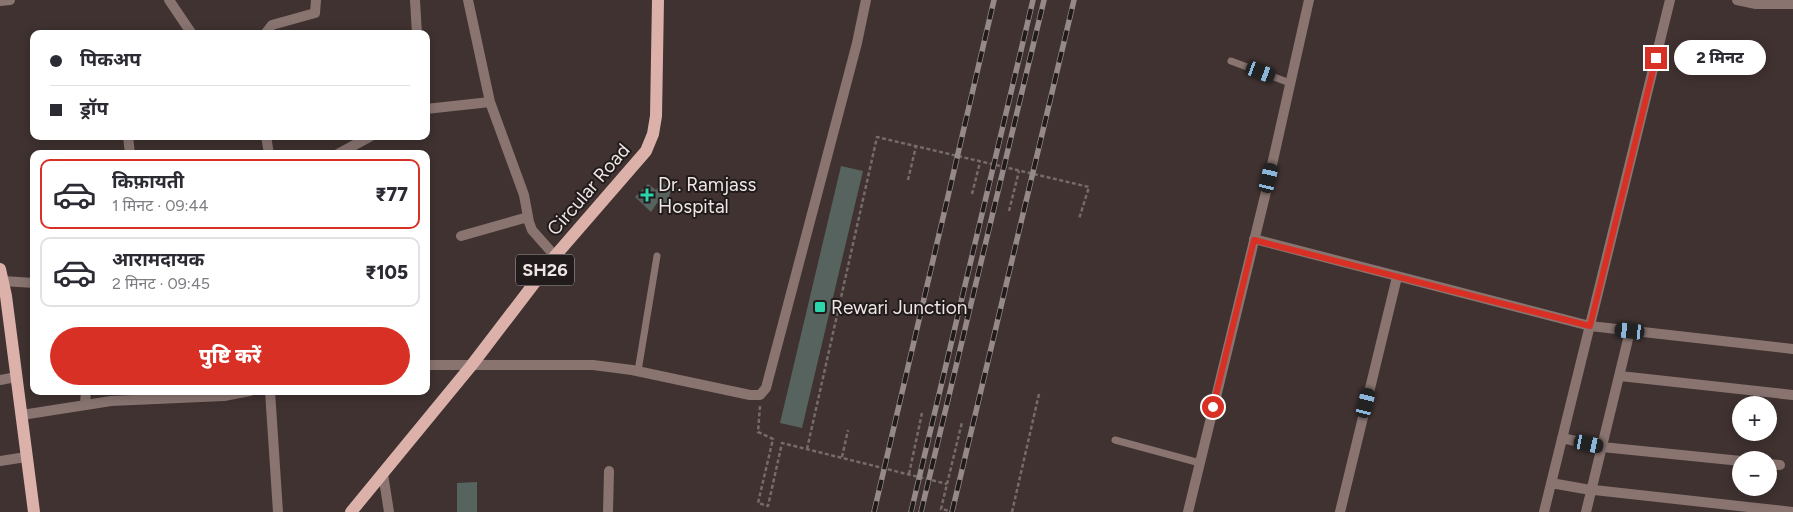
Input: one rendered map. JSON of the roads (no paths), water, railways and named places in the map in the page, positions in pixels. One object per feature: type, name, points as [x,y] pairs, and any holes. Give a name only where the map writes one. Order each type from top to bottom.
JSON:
[{"type":"main road","name":"Circular Road","points":[[351,512],[471,366],[555,256],[635,166],[646,151],[653,134],[656,116],[658,0]]},
{"type":"main road","points":[[1,275],[34,512]]},
{"type":"street","points":[[0,0],[10,0]]},
{"type":"street","points":[[169,0],[189,30]]},
{"type":"street","points":[[268,30],[272,25],[315,13],[316,0]]},
{"type":"street","points":[[415,0],[417,30]]},
{"type":"street","points":[[468,0],[490,102],[524,195],[532,230],[555,256]]},
{"type":"street","points":[[430,365],[593,365],[638,372],[750,395],[760,395],[766,388],[857,43],[866,0]]},
{"type":"street","points":[[1188,512],[1254,240],[1309,0]]},
{"type":"street","points":[[1544,512],[1670,0]]},
{"type":"street","points":[[1737,0],[1756,4],[1776,2],[1793,4]]},
{"type":"street","points":[[430,107],[490,102]]},
{"type":"street","points":[[345,150],[364,140]]},
{"type":"street","points":[[461,236],[528,217]]},
{"type":"street","points":[[1254,240],[1590,326],[1793,349]]},
{"type":"street","points":[[1,275],[30,282]]},
{"type":"street","points":[[1340,512],[1397,276]]},
{"type":"street","points":[[1586,512],[1630,331]]},
{"type":"street","points":[[1620,376],[1793,395]]},
{"type":"street","points":[[0,380],[16,377]]},
{"type":"street","points":[[86,395],[86,404]]},
{"type":"street","points":[[22,415],[86,404],[229,395]]},
{"type":"street","points":[[270,395],[278,512]]},
{"type":"street","points":[[1562,438],[1602,447],[1732,460]]},
{"type":"street","points":[[0,461],[26,457]]},
{"type":"street","points":[[608,512],[609,471]]},
{"type":"street","points":[[383,474],[389,512]]},
{"type":"street","points":[[1551,483],[1590,490],[1793,512]]},
{"type":"lane","points":[[1232,61],[1290,83]]},
{"type":"lane","points":[[638,372],[657,256]]},
{"type":"lane","points":[[1115,440],[1200,463]]},
{"type":"railway","points":[[874,512],[994,0]]},
{"type":"railway","points":[[911,512],[1033,0]]},
{"type":"railway","points":[[921,512],[1044,0]]},
{"type":"railway","points":[[952,512],[1074,0]]},
{"type":"place","name":"Dr. Ramjass Hospital","points":[[647,195]]},
{"type":"place","name":"Rewari Junction","points":[[820,307]]}]
